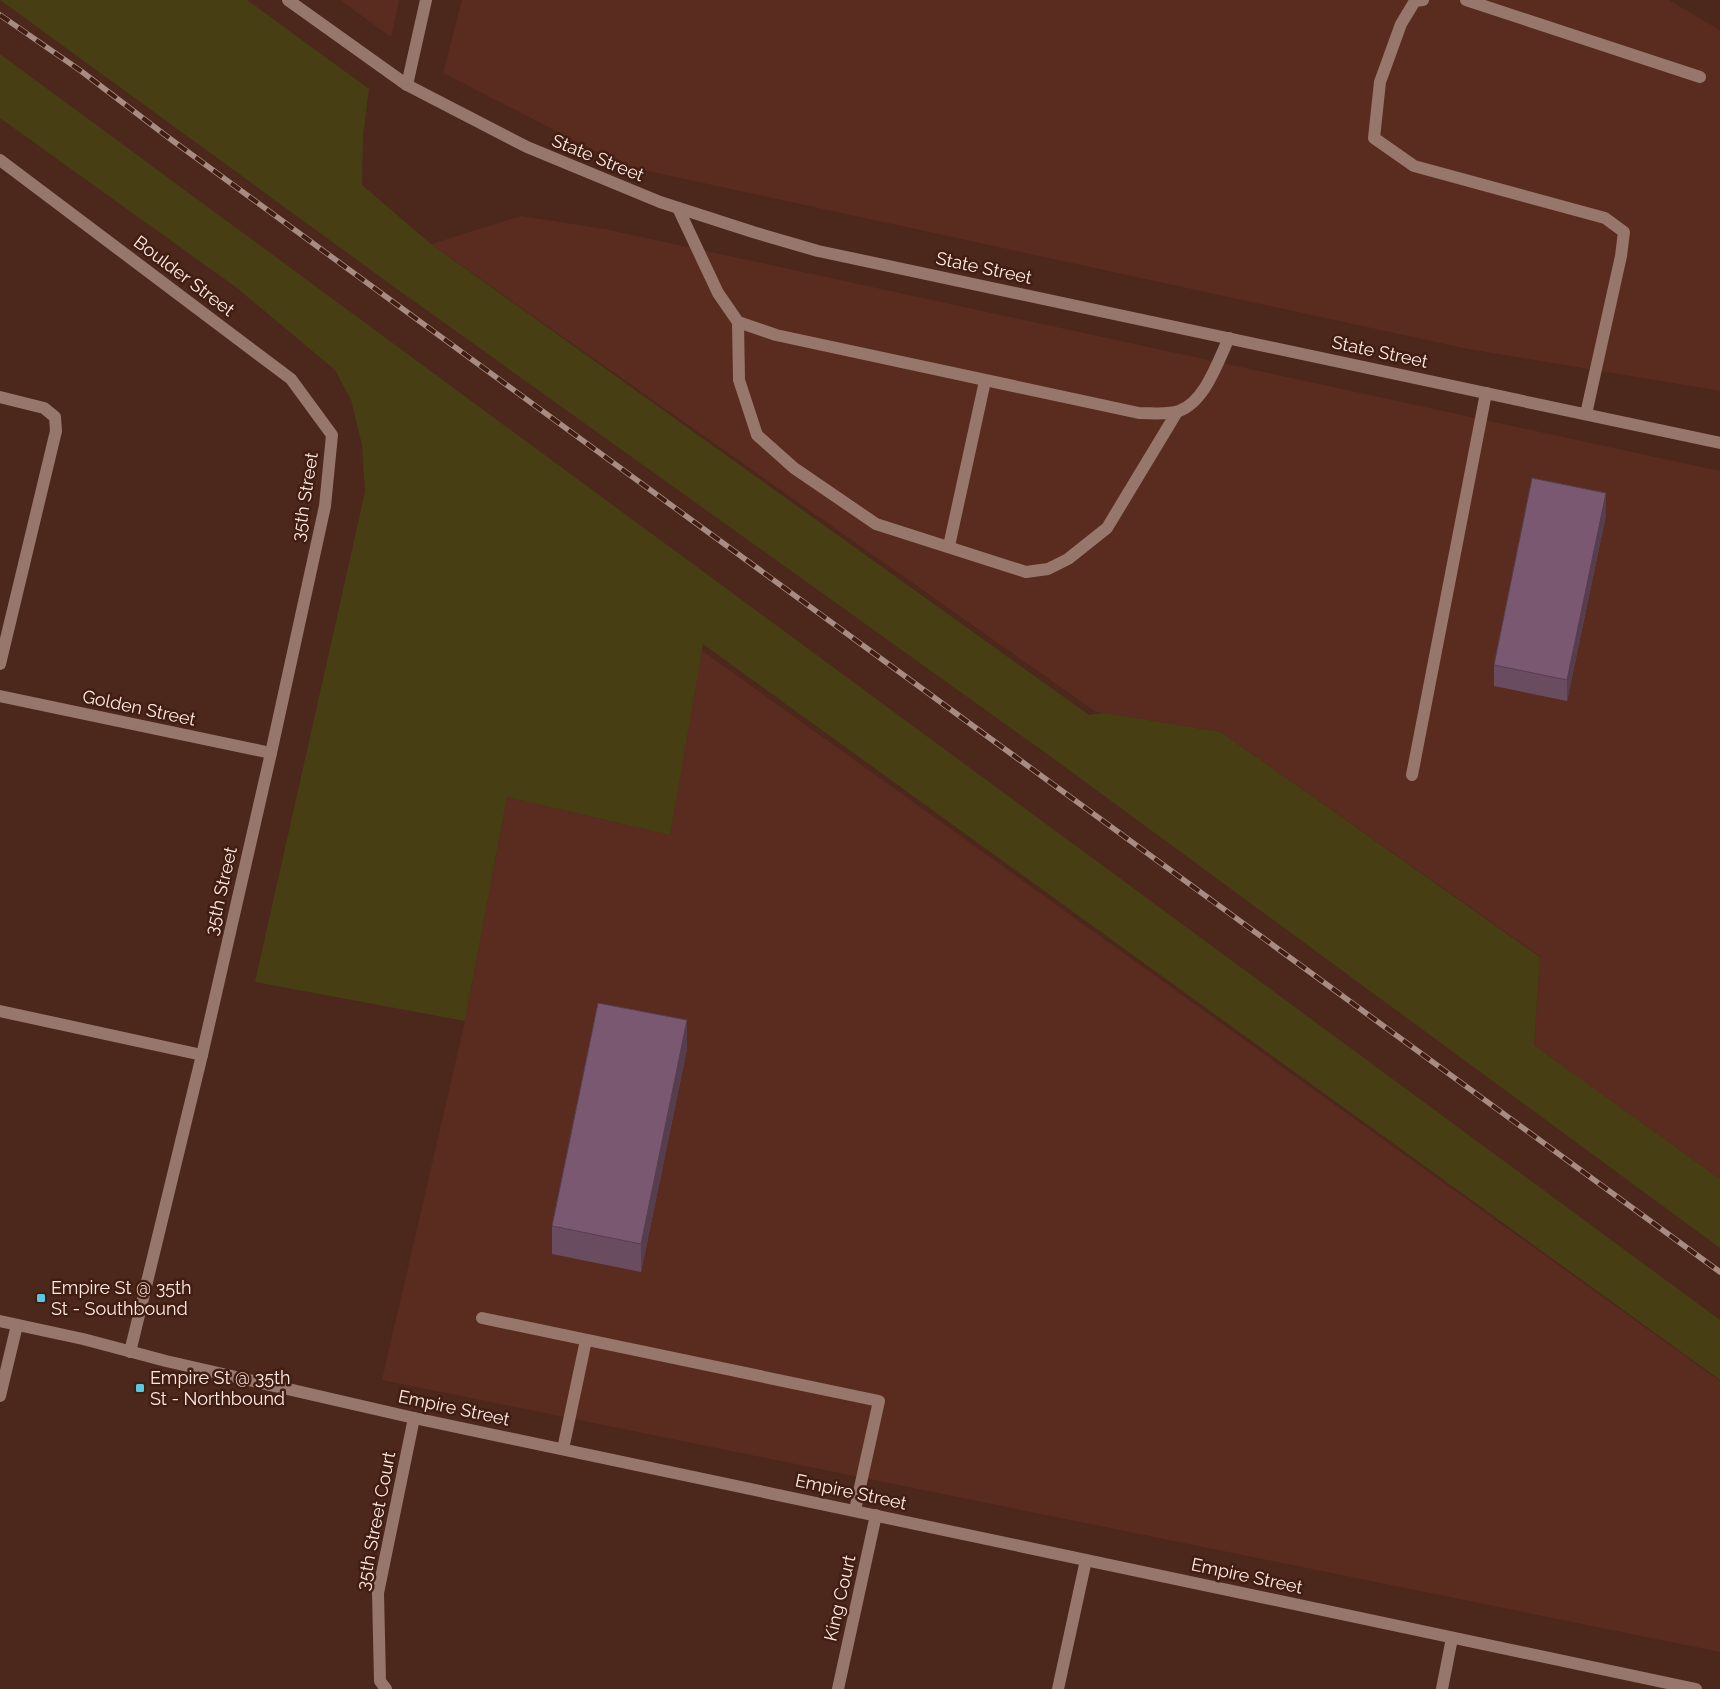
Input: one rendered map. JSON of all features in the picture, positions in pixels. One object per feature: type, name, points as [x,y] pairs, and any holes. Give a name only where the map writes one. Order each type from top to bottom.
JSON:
[{"type":"street","name":"State Street","points":[[288,0],[407,85],[527,147],[678,208],[753,232],[818,250],[1720,443]]},
{"type":"street","points":[[407,85],[426,0]]},
{"type":"street","points":[[1423,0],[1415,1],[1401,24],[1380,82],[1374,138],[1414,166],[1605,218],[1624,232],[1621,256],[1586,414]]},
{"type":"street","points":[[1466,0],[1700,77]]},
{"type":"street","name":"Boulder Street","points":[[0,160],[291,379],[332,435]]},
{"type":"street","points":[[678,208],[718,293],[738,322],[739,380],[757,435],[794,468],[876,524],[1026,572],[1048,569],[1068,560],[1107,528],[1177,412]]},
{"type":"street","points":[[738,322],[776,336],[1139,413],[1177,412],[1189,407],[1204,390],[1229,338]]},
{"type":"street","points":[[949,546],[984,381]]},
{"type":"street","points":[[1412,775],[1486,393]]},
{"type":"street","points":[[0,397],[44,408],[55,417],[56,431],[0,664]]},
{"type":"street","name":"35th Street","points":[[130,1352],[202,1055],[271,753],[325,506],[332,435]]},
{"type":"street","name":"Golden Street","points":[[0,696],[271,753]]},
{"type":"street","points":[[0,1011],[202,1055]]},
{"type":"street","points":[[482,1318],[879,1402],[855,1510]]},
{"type":"street","name":"Empire Street","points":[[0,1321],[414,1418],[1696,1689]]},
{"type":"street","points":[[0,1396],[17,1325]]},
{"type":"street","points":[[563,1449],[586,1340]]},
{"type":"street","name":"35th Street Court","points":[[386,1689],[380,1681],[378,1593],[414,1418]]},
{"type":"street","name":"King Court","points":[[838,1689],[876,1515]]},
{"type":"street","points":[[1058,1689],[1086,1560]]},
{"type":"street","points":[[1442,1689],[1452,1638]]},
{"type":"shaded area","points":[[0,0],[247,0],[369,89],[363,136],[362,185],[431,244],[1089,715],[1104,713],[1221,732],[1540,957],[1534,1045],[1720,1179],[1720,1248],[1054,759],[397,289]]},
{"type":"shaded area","points":[[340,0],[399,0],[391,37]]},
{"type":"shaded area","points":[[462,0],[1669,0],[1720,30],[1720,391],[1468,349],[625,166],[443,73]]},
{"type":"shaded area","points":[[0,54],[1720,1320],[1720,1380],[703,644],[670,835],[507,797],[465,1021],[255,982],[365,492],[362,445],[351,400],[335,370],[237,288],[0,118]]},
{"type":"shaded area","points":[[521,216],[605,229],[1720,471],[1720,1179],[1534,1045],[1540,956],[1221,732],[1096,712],[431,244]]},
{"type":"shaded area","points":[[697,647],[1720,1381],[1720,1652],[382,1380],[465,1021],[507,797],[670,835]]},
{"type":"building","points":[[1532,478],[1606,493],[1567,680],[1494,665]]},
{"type":"building","points":[[598,1003],[687,1020],[641,1244],[552,1226]]},
{"type":"railway","points":[[0,15],[81,71],[169,138],[1720,1272]]},
{"type":"place","name":"Empire St @ 35th St - Southbound","points":[[41,1298]]},
{"type":"place","name":"Empire St @ 35th St - Northbound","points":[[140,1388]]}]
